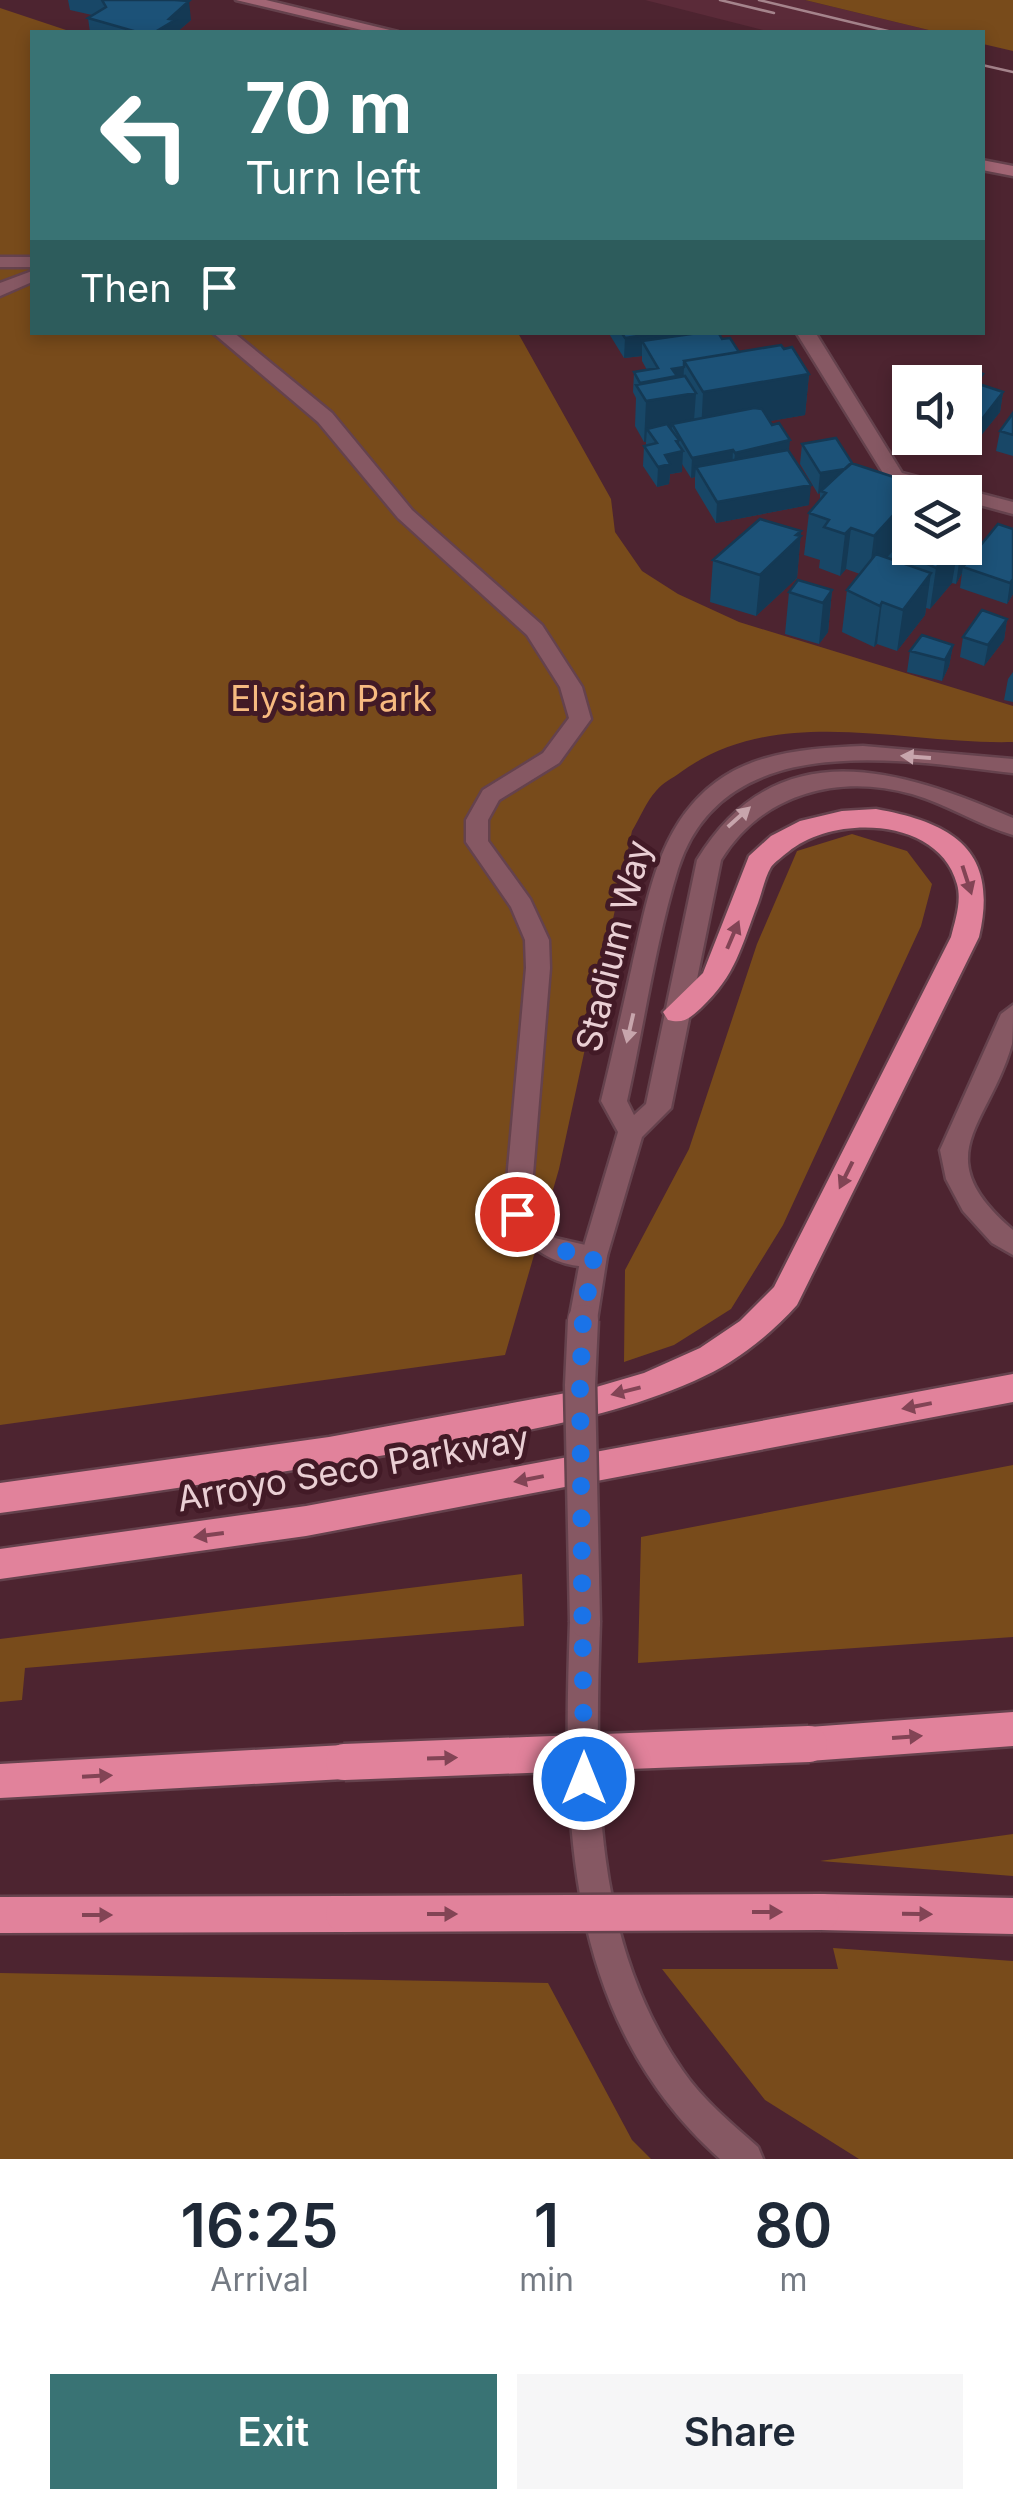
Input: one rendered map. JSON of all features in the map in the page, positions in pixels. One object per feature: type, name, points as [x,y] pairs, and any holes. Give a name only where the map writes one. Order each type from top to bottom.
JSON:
[{"type":"highway","points":[[0,1498],[252,1465],[533,1414],[648,1385],[684,1371],[748,1334],[786,1296],[964,937],[973,900],[966,868],[940,842],[888,820],[844,818],[802,828],[770,848],[759,863],[715,978],[678,1012]]},
{"type":"highway","name":"Arroyo Seco Parkway","points":[[0,1564],[306,1521],[1013,1388]]},
{"type":"highway","points":[[0,1781],[344,1762],[809,1744],[1013,1729]]},
{"type":"highway","points":[[0,1915],[821,1912],[1013,1916]]},
{"type":"main road","points":[[244,0],[381,30]]},
{"type":"main road","points":[[985,165],[1013,172]]},
{"type":"street","points":[[0,262],[30,262]]},
{"type":"street","points":[[0,290],[30,277]]},
{"type":"street","points":[[225,335],[326,419],[404,513],[486,582],[540,637],[576,696],[580,719],[551,758],[491,795],[477,820],[477,842],[522,905],[536,940],[538,968],[517,1214],[547,1248],[594,1256]]},
{"type":"street","points":[[807,335],[893,475]]},
{"type":"street","points":[[982,500],[1013,508]]},
{"type":"street","name":"Stadium Way","points":[[631,1132],[614,1102],[667,867],[674,844],[700,804],[744,774],[803,757],[866,753],[1013,766]]},
{"type":"street","name":"Stadium Way","points":[[746,2159],[671,2083],[606,1954],[590,1886],[583,1816],[585,1622],[580,1384],[583,1320],[594,1256],[631,1132],[658,1108],[709,860],[726,828],[756,803],[808,784],[859,779],[886,781],[940,796],[1013,828]]},
{"type":"street","points":[[1013,1014],[953,1150],[954,1166],[975,1209],[1013,1245]]},
{"type":"shaded area","points":[[645,0],[805,0],[929,30],[763,30]]},
{"type":"green space","points":[[805,0],[1013,0],[1013,51],[985,44],[985,30],[929,30]]},
{"type":"green space","name":"Elysian Park","points":[[0,8],[66,30],[30,30],[30,335],[519,335],[611,499],[615,532],[642,571],[678,594],[739,622],[1013,706],[1013,742],[843,732],[758,738],[719,751],[681,772],[652,795],[632,831],[559,1169],[505,1355],[0,1425]]},
{"type":"green space","points":[[852,834],[907,851],[932,884],[921,926],[783,1225],[731,1309],[674,1345],[624,1362],[625,1270],[689,1149],[757,944],[797,851]]},
{"type":"green space","points":[[1013,1465],[1013,1637],[638,1663],[641,1537]]},
{"type":"green space","points":[[522,1574],[524,1626],[25,1668],[22,1700],[0,1702],[0,1639]]},
{"type":"green space","points":[[1013,1834],[1013,1876],[820,1861]]},
{"type":"green space","points":[[833,1948],[1013,1961],[1013,2159],[859,2159],[765,2100],[662,1969],[838,1969]]},
{"type":"green space","points":[[0,1973],[548,1983],[632,2140],[651,2159],[0,2159]]},
{"type":"building","points":[[102,0],[189,1],[169,19],[175,20],[158,30],[130,30],[88,18],[106,7]]},
{"type":"building","points":[[720,335],[722,339],[730,338],[739,352],[684,361],[684,367],[672,369],[677,376],[640,383],[634,372],[658,368],[642,341]]},
{"type":"building","points":[[781,345],[784,349],[792,347],[809,374],[703,392],[684,361]]},
{"type":"building","points":[[685,376],[696,393],[646,401],[636,385]]},
{"type":"building","points":[[982,385],[1003,392],[982,419]]},
{"type":"building","points":[[762,409],[772,425],[779,423],[790,440],[692,458],[672,424]]},
{"type":"building","points":[[1013,413],[1013,435],[1000,431]]},
{"type":"building","points":[[667,424],[683,451],[665,455],[670,464],[658,467],[644,446],[657,443],[647,429]]},
{"type":"building","points":[[836,438],[852,463],[845,469],[820,473],[802,444]]},
{"type":"building","points":[[788,450],[811,485],[717,502],[696,467]]},
{"type":"building","points":[[851,463],[892,476],[892,516],[874,536],[851,528],[845,534],[824,527],[829,520],[809,513],[826,493],[821,491]]},
{"type":"building","points":[[760,519],[801,531],[796,535],[801,536],[760,575],[713,560]]},
{"type":"building","points":[[998,524],[1013,529],[1010,583],[963,567],[982,565],[982,544]]},
{"type":"building","points":[[876,554],[892,560],[892,565],[908,565],[931,573],[903,610],[882,602],[880,606],[847,590]]},
{"type":"building","points":[[798,580],[832,590],[823,603],[789,592]]},
{"type":"building","points":[[982,610],[1007,619],[988,645],[963,637]]},
{"type":"building","points":[[922,635],[953,645],[945,660],[910,651]]},
{"type":"tram line","points":[[720,0],[774,13]]},
{"type":"tram line","points":[[759,0],[884,30]]},
{"type":"tram line","points":[[985,66],[1013,72]]},
{"type":"route","points":[[517,1214],[547,1248],[594,1256],[586,1288],[580,1384],[584,1779]]}]
